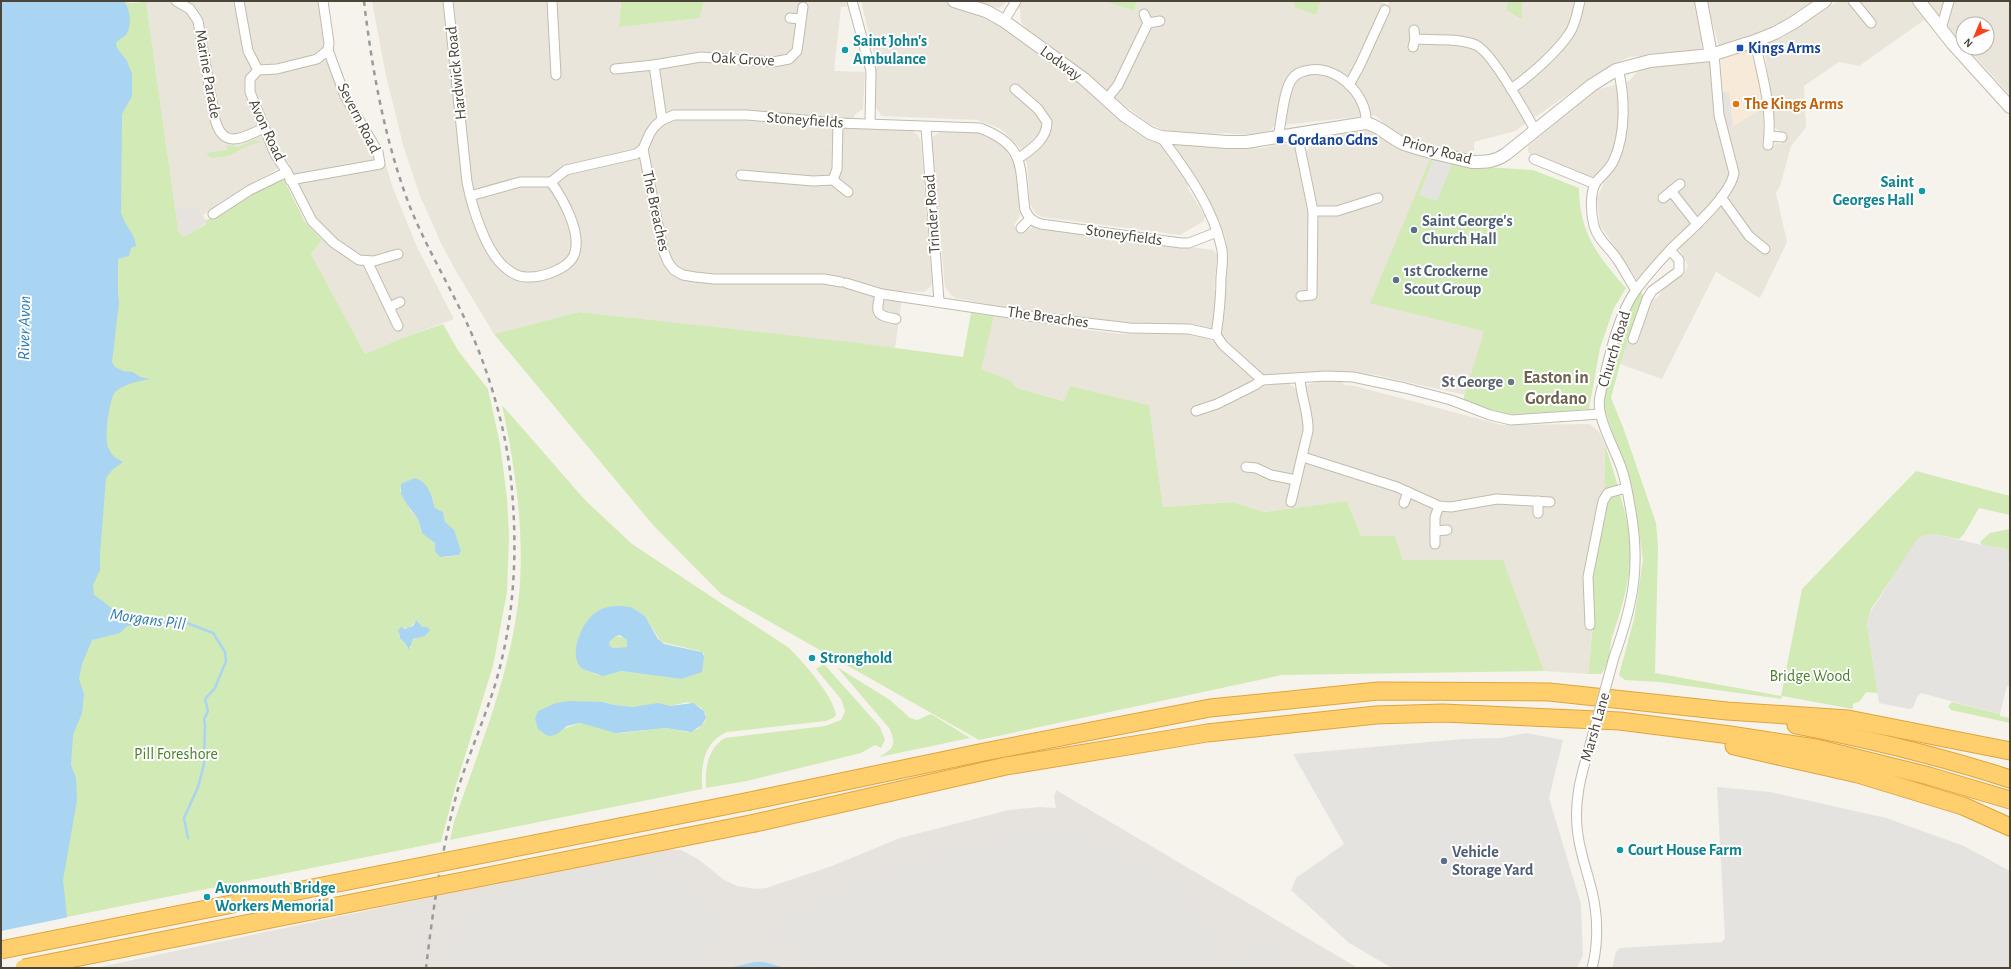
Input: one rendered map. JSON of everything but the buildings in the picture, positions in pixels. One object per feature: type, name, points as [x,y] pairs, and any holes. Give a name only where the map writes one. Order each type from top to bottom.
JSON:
[{"type":"highway","points":[[1,950],[750,801],[984,752],[1210,708],[1378,691],[1549,692],[1727,711],[1848,719],[2010,752]]},
{"type":"highway","points":[[1727,711],[1872,740],[1962,763],[2010,779]]},
{"type":"highway","points":[[24,968],[755,823],[1006,766],[1207,733],[1376,715],[1442,713],[1620,721],[1730,735],[1816,748],[1929,776],[2010,800]]},
{"type":"highway","points":[[1620,721],[1858,774],[1963,806],[2010,827]]},
{"type":"street","name":"Marine Parade","points":[[176,1],[190,9],[198,21],[215,119],[220,130],[225,136],[234,140],[264,128]]},
{"type":"street","points":[[239,1],[248,51],[258,70],[277,69],[317,59],[328,50]]},
{"type":"street","name":"Severn Road","points":[[323,1],[329,43],[328,50],[345,96],[378,152],[380,164]]},
{"type":"street","name":"Hardwick Road","points":[[448,1],[463,146],[470,196]]},
{"type":"street","points":[[552,1],[556,75]]},
{"type":"street","points":[[852,1],[871,71],[870,123]]},
{"type":"street","name":"Lodway","points":[[954,1],[986,11],[1004,21],[1084,80],[1106,100],[1139,126],[1161,137]]},
{"type":"street","points":[[1004,21],[1016,1]]},
{"type":"street","points":[[1511,89],[1523,81],[1569,34],[1574,24],[1580,1]]},
{"type":"street","points":[[1701,1],[1713,55]]},
{"type":"street","name":"Priory Road","points":[[1366,123],[1375,125],[1394,139],[1407,145],[1472,162],[1499,159],[1592,85],[1618,69],[1650,61],[1695,58],[1713,55],[1775,33],[1793,24],[1825,1]]},
{"type":"street","points":[[1853,1],[1866,22]]},
{"type":"street","points":[[1919,1],[1941,29],[2010,107]]},
{"type":"street","points":[[1941,29],[1949,1]]},
{"type":"street","name":"Oak Grove","points":[[615,69],[654,65],[702,57],[773,62],[789,59],[796,51],[802,7]]},
{"type":"street","points":[[1349,85],[1360,65],[1385,10]]},
{"type":"street","points":[[1106,100],[1118,85],[1148,23],[1144,14]]},
{"type":"street","points":[[790,18],[801,19]]},
{"type":"street","points":[[1148,23],[1160,21]]},
{"type":"street","points":[[1414,39],[1465,42],[1481,47],[1511,89],[1536,130]]},
{"type":"street","points":[[1755,41],[1767,97],[1770,136],[1768,145]]},
{"type":"street","name":"Church Road","points":[[1600,414],[1600,399],[1608,363],[1621,320],[1636,290],[1670,250],[1697,224],[1721,197],[1733,180],[1734,173],[1719,115],[1713,55]]},
{"type":"street","points":[[551,182],[568,210],[577,244],[575,254],[565,265],[537,276],[517,276],[506,269],[498,260],[483,234],[470,196],[520,182],[551,182],[566,170],[636,154],[643,149],[650,133],[662,120],[654,65]]},
{"type":"street","points":[[1161,137],[1246,142],[1278,136],[1297,132],[1366,123],[1367,114],[1365,106],[1349,85],[1332,72],[1319,68],[1300,73],[1292,79],[1287,90],[1278,136]]},
{"type":"street","points":[[1618,69],[1621,80],[1622,103],[1622,125],[1618,149],[1608,170],[1595,184],[1592,205],[1594,226],[1600,237],[1616,257],[1636,290]]},
{"type":"street","name":"Avon Road","points":[[258,70],[250,79],[249,90],[275,154],[289,176],[309,217],[323,233],[354,257],[367,261]]},
{"type":"street","points":[[1015,89],[1038,109],[1047,122],[1047,127],[1039,141],[1019,158],[1025,210],[1030,218],[1021,228]]},
{"type":"street","name":"Stoneyfields","points":[[662,120],[680,115],[747,115],[838,123],[980,128],[1001,138],[1019,158]]},
{"type":"street","points":[[833,180],[837,169],[838,123]]},
{"type":"street","name":"Trinder Road","points":[[926,127],[939,301]]},
{"type":"street","points":[[1297,132],[1313,211],[1316,298],[1301,296]]},
{"type":"street","points":[[1770,136],[1782,137]]},
{"type":"street","points":[[1161,137],[1185,171],[1206,206],[1217,232],[1222,251],[1222,293],[1216,335],[1223,345],[1262,380]]},
{"type":"street","name":"The Breaches","points":[[643,149],[663,250],[668,262],[674,270],[683,275],[714,279],[824,280],[843,283],[880,294],[939,301],[1074,322],[1130,328],[1189,329],[1216,335]]},
{"type":"street","points":[[1534,159],[1595,184]]},
{"type":"street","name":"Avon Road","points":[[214,214],[250,190],[289,176],[380,164]]},
{"type":"street","points":[[741,175],[813,181],[833,180],[848,192]]},
{"type":"street","points":[[1663,198],[1680,184]]},
{"type":"street","points":[[1671,191],[1697,224]]},
{"type":"street","points":[[1721,197],[1750,236],[1765,249]]},
{"type":"street","points":[[1313,211],[1337,211],[1374,203]]},
{"type":"street","name":"Stoneyfields","points":[[1030,218],[1041,224],[1182,243],[1190,243],[1217,232]]},
{"type":"street","points":[[1637,336],[1647,299],[1652,292],[1679,271],[1679,260],[1670,250]]},
{"type":"street","points":[[398,254],[367,261],[398,326]]},
{"type":"street","points":[[880,294],[877,308],[878,313],[881,317],[896,320]]},
{"type":"street","points":[[389,307],[400,302]]},
{"type":"street","points":[[1196,411],[1217,404],[1262,380],[1300,379],[1326,376],[1353,377],[1405,388],[1451,400],[1490,415],[1511,420],[1600,414]]},
{"type":"street","points":[[1291,502],[1303,456],[1309,420],[1303,402],[1300,379]]},
{"type":"street","name":"Marsh Lane","points":[[1592,968],[1596,935],[1595,906],[1578,836],[1576,810],[1579,785],[1614,656],[1625,626],[1636,573],[1635,534],[1623,471],[1600,414]]},
{"type":"street","points":[[1303,456],[1408,492],[1439,506],[1451,507],[1497,499],[1550,502]]},
{"type":"street","points":[[1246,467],[1256,468],[1271,475],[1296,480]]},
{"type":"street","points":[[1590,625],[1588,577],[1603,500],[1608,493],[1626,488]]},
{"type":"street","points":[[1404,503],[1408,492]]},
{"type":"street","points":[[1538,501],[1538,513]]},
{"type":"street","points":[[1435,544],[1436,517],[1439,506]]},
{"type":"street","points":[[1435,531],[1447,530]]},
{"type":"shaded area","points":[[146,1],[319,1],[322,30],[344,102],[382,153],[393,188],[417,247],[454,319],[402,338],[365,354],[311,254],[329,231],[314,216],[288,162],[203,215],[197,206],[175,208]]},
{"type":"shaded area","points":[[372,1],[621,1],[619,27],[700,18],[704,1],[846,1],[847,7],[841,7],[834,71],[865,72],[863,109],[854,115],[855,127],[911,130],[918,135],[921,142],[932,283],[931,286],[924,292],[903,291],[895,348],[579,312],[494,334],[457,273],[441,243],[420,196],[403,145],[385,71]]},
{"type":"shaded area","points":[[861,1],[942,1],[979,14],[998,24],[1067,73],[1129,128],[1145,138],[1158,143],[1167,150],[1191,185],[1187,187],[1205,216],[1204,221],[1180,235],[1042,217],[1036,214],[1030,204],[1027,164],[1020,148],[1001,129],[977,120],[882,116],[876,108],[876,62]]},
{"type":"shaded area","points":[[973,1],[1008,1],[999,8],[990,7]]},
{"type":"shaded area","points":[[1009,1],[1104,1],[1134,11],[1137,1],[1294,1],[1295,8],[1316,15],[1321,1],[1379,1],[1388,5],[1390,1],[1508,1],[1506,10],[1521,20],[1522,1],[1699,1],[1703,25],[1701,52],[1629,57],[1600,72],[1515,131],[1474,142],[1474,154],[1439,148],[1400,136],[1392,131],[1375,115],[1274,126],[1270,131],[1252,135],[1224,133],[1200,135],[1163,130],[1148,123],[1032,36],[1021,22],[1020,9]]},
{"type":"shaded area","points":[[1706,1],[1812,1],[1772,29],[1739,42],[1719,46]]},
{"type":"shaded area","points":[[1838,1],[1911,1],[1927,18],[1859,66],[1839,62],[1804,86],[1806,127],[1791,146],[1780,186],[1776,193],[1787,242],[1760,298],[1716,272],[1662,379],[1620,364],[1643,297],[1656,299],[1664,288],[1683,275],[1688,266],[1674,239],[1637,280],[1600,225],[1597,198],[1604,183],[1532,156],[1528,152],[1528,146],[1596,90],[1629,81],[1637,72],[1646,67],[1711,61],[1713,107],[1719,130],[1728,129],[1763,108],[1764,147],[1772,148],[1776,143],[1782,144],[1784,134],[1774,127],[1764,44],[1783,37]]},
{"type":"shaded area","points":[[1925,1],[2010,1],[2010,95],[1974,56],[1995,56],[1995,16],[1955,16],[1955,35]]},
{"type":"shaded area","points":[[1747,48],[1758,72],[1763,108],[1728,129],[1723,110],[1721,60],[1727,55]]},
{"type":"shaded area","points":[[1722,92],[1729,92],[1733,126],[1728,129],[1723,110]]},
{"type":"shaded area","points":[[941,131],[979,133],[997,141],[1006,149],[1015,166],[1020,216],[1014,225],[1022,234],[1032,227],[1036,227],[1213,250],[1217,255],[1214,291],[1219,292],[1214,327],[1211,330],[1131,324],[996,306],[955,298],[945,287],[932,142],[933,137]]},
{"type":"shaded area","points":[[1375,131],[1432,155],[1484,331],[1465,395],[1376,375],[1348,372],[1269,376],[1261,373],[1221,335],[1227,256],[1226,239],[1219,220],[1193,175],[1171,144],[1263,148],[1283,143],[1306,152],[1317,137]]},
{"type":"shaded area","points":[[1434,157],[1453,162],[1437,201],[1419,195]]},
{"type":"shaded area","points":[[197,206],[207,222],[185,238],[179,232],[175,208]]},
{"type":"shaded area","points":[[994,316],[1121,334],[1202,334],[1217,344],[1264,386],[1282,383],[1289,384],[1295,388],[1321,381],[1341,380],[1344,385],[1355,386],[1502,425],[1590,424],[1599,432],[1605,445],[1604,502],[1588,674],[1544,671],[1502,560],[1403,560],[1395,536],[1361,536],[1347,501],[1264,512],[1233,502],[1163,507],[1149,405],[1070,386],[1065,401],[1016,388],[980,369]]},
{"type":"shaded area","points":[[1934,534],[2007,549],[2010,579],[2010,686],[2007,686],[2000,714],[1921,693],[1917,697],[1913,708],[1909,709],[1879,703],[1867,624],[1868,616],[1911,548],[1919,538],[1925,535]]},
{"type":"shaded area","name":"Vehicle Storage Yard","points":[[1526,733],[1563,740],[1549,798],[1581,904],[1583,955],[1577,968],[1392,968],[1349,943],[1291,890],[1296,878],[1344,844],[1293,754],[1463,739],[1501,738]]},
{"type":"shaded area","points":[[1717,787],[1770,792],[1886,818],[1964,846],[2010,871],[2010,968],[1612,968],[1616,952],[1620,948],[1722,942],[1725,938]]},
{"type":"shaded area","points":[[1056,790],[1358,968],[95,968],[660,849],[681,850],[698,859],[724,880],[737,886],[755,889],[766,888],[832,866],[900,838],[1009,810],[1040,807],[1056,808],[1054,797]]},
{"type":"shaded area","points":[[1059,828],[1182,892],[1215,948],[1187,968],[824,968],[780,939],[774,928],[905,868],[977,846],[1044,838]]},
{"type":"shaded area","points":[[635,861],[699,902],[694,910],[710,920],[713,915],[724,923],[697,968],[451,968],[461,932],[468,921],[516,885]]},
{"type":"shaded area","points":[[1258,943],[1301,968],[1228,968]]},
{"type":"green space","name":"Pill Foreshore","points":[[123,1],[132,3],[146,1],[179,232],[184,237],[206,224],[206,220],[225,211],[265,185],[275,181],[284,180],[305,222],[322,240],[311,254],[365,354],[402,338],[443,324],[459,352],[488,389],[500,444],[507,498],[509,536],[507,592],[493,666],[455,788],[441,842],[67,917],[65,945],[1,968],[24,691],[123,617],[93,606],[62,290]],"holes":[[[414,478],[432,497],[435,508],[443,513],[445,522],[453,530],[461,551],[459,555],[444,557],[435,550],[435,543],[421,531],[418,519],[411,511],[400,490],[405,482]],[[418,620],[421,626],[428,633],[412,641],[410,643],[411,648],[408,649],[405,643],[400,640],[404,628],[409,628]]]},
{"type":"green space","points":[[621,1],[704,1],[700,18],[619,27]]},
{"type":"green space","points":[[1104,1],[1137,1],[1134,11]]},
{"type":"green space","points":[[1294,1],[1321,1],[1316,15],[1295,8]]},
{"type":"green space","points":[[1508,1],[1522,1],[1522,20],[1506,10]]},
{"type":"green space","points":[[254,140],[262,142],[249,145],[228,156],[211,158],[206,153],[227,150],[227,145],[239,147]]},
{"type":"green space","points":[[1432,155],[1483,167],[1533,170],[1579,188],[1582,218],[1586,231],[1599,254],[1626,288],[1614,308],[1600,348],[1589,409],[1507,415],[1463,400],[1484,331],[1370,303]]},
{"type":"green space","name":"Bridge Wood","points":[[1637,293],[1642,293],[1643,297],[1620,364],[1611,398],[1623,427],[1656,523],[1658,547],[1655,673],[1781,696],[1802,589],[1916,471],[2010,496],[2010,515],[1979,508],[1964,534],[1959,539],[1934,534],[1919,538],[1871,609],[1867,624],[1878,693],[1866,692],[1860,701],[1853,704],[1853,709],[1782,696],[1781,699],[1659,682],[1625,680],[1619,675],[1634,619],[1643,560],[1635,503],[1604,407],[1603,396],[1624,321]]},
{"type":"green space","points":[[579,312],[858,343],[963,357],[971,313],[994,316],[981,369],[1011,381],[1016,388],[1064,401],[1070,386],[1149,405],[1163,507],[1233,502],[1264,512],[1347,501],[1361,536],[1395,536],[1403,560],[1503,560],[1544,671],[1282,675],[979,740],[721,594],[653,525],[494,334]]},
{"type":"green space","points":[[502,405],[585,500],[632,544],[789,648],[824,689],[834,707],[836,715],[826,721],[727,732],[719,736],[708,748],[705,756],[702,772],[702,789],[450,840],[454,822],[502,682],[515,624],[519,595],[521,548],[518,500],[511,451]],"holes":[[[631,607],[645,616],[661,642],[700,651],[704,654],[681,679],[621,671],[598,675],[582,669],[579,666],[577,643],[580,633]],[[603,702],[633,707],[670,706],[688,702],[700,707],[704,711],[706,715],[705,722],[698,729],[688,732],[666,728],[620,733],[580,723],[563,729],[541,732],[536,723]]]},
{"type":"green space","points":[[1605,445],[1627,522],[1630,559],[1627,584],[1606,666],[1601,674],[1588,674],[1593,625],[1590,577],[1604,502]]},
{"type":"green space","points":[[2010,529],[2010,579],[2007,549],[1982,545],[1980,542],[1990,533]]},
{"type":"green space","points":[[616,636],[626,638],[628,643],[627,647],[613,648],[610,646],[609,642]]},
{"type":"green space","points":[[824,664],[880,727],[885,740],[881,748],[875,745],[861,753],[747,781],[706,788],[708,760],[714,748],[725,738],[825,726],[841,720],[845,711],[841,699],[816,669]]},
{"type":"green space","points":[[837,667],[890,700],[910,718],[917,720],[931,714],[970,738],[879,757],[893,746],[893,738],[889,728]]},
{"type":"green space","points":[[1952,702],[2000,714],[2000,716],[2010,718],[2010,723],[1951,710],[1948,706]]},
{"type":"water","name":"River Avon","points":[[1,1],[123,1],[128,8],[130,22],[128,31],[126,35],[116,43],[117,48],[127,61],[132,74],[132,96],[122,114],[121,213],[134,237],[136,246],[131,248],[129,256],[118,259],[119,303],[112,362],[115,367],[123,371],[133,372],[140,377],[150,379],[131,383],[118,389],[115,392],[111,402],[107,428],[107,443],[112,454],[123,462],[112,470],[106,478],[100,570],[93,585],[94,595],[114,610],[126,616],[153,620],[187,622],[189,624],[170,625],[158,623],[146,627],[138,624],[127,626],[120,633],[92,640],[82,664],[79,679],[84,694],[82,713],[73,735],[71,765],[76,778],[77,800],[63,880],[67,917],[65,945],[1,968]]},
{"type":"water","points":[[414,478],[423,482],[431,494],[435,508],[443,512],[445,522],[454,530],[461,551],[459,555],[440,557],[435,551],[435,543],[422,533],[418,519],[401,494],[401,484]]},
{"type":"water","points":[[616,606],[631,607],[645,616],[658,639],[664,644],[702,652],[704,657],[702,672],[681,679],[621,671],[603,676],[582,669],[578,663],[576,647],[582,630],[592,616],[598,611]],"holes":[[[620,635],[627,640],[627,647],[613,648],[610,646],[609,642],[616,636]]]},
{"type":"water","points":[[417,620],[422,627],[427,627],[430,630],[425,636],[413,639],[409,650],[405,643],[400,639],[398,630],[401,627],[405,629],[413,626]]},
{"type":"water","points":[[570,701],[603,702],[633,707],[658,703],[670,706],[693,703],[704,711],[706,718],[702,725],[691,732],[666,728],[616,733],[580,723],[567,726],[557,734],[550,736],[538,729],[535,719],[538,711],[556,703]]},
{"type":"water","points":[[755,962],[764,962],[785,968],[729,968]]},
{"type":"pier","points":[[69,917],[67,968],[1,968],[1,931]]},
{"type":"waterway","name":"Morgans Pill","points":[[187,623],[213,633],[225,652],[226,661],[215,688],[205,699],[208,711],[204,719],[204,764],[198,787],[184,818],[188,838]]},
{"type":"railway","points":[[364,1],[375,79],[393,157],[410,207],[431,253],[463,314],[484,365],[501,422],[509,461],[513,506],[513,583],[507,634],[495,685],[462,776],[452,811],[439,878],[426,968]]},
{"type":"place","name":"Kings Arms","points":[[1740,48]]},
{"type":"place","name":"Saint John's Ambulance","points":[[845,50]]},
{"type":"place","name":"The Kings Arms","points":[[1736,104]]},
{"type":"place","name":"Gordano Gdns","points":[[1280,140]]},
{"type":"place","name":"Saint Georges Hall","points":[[1922,191]]},
{"type":"place","name":"Saint George's Church Hall","points":[[1414,230]]},
{"type":"place","name":"1st Crockerne Scout Group","points":[[1396,280]]},
{"type":"place","name":"St George","points":[[1511,382]]},
{"type":"place","name":"Stronghold","points":[[812,658]]},
{"type":"place","name":"Court House Farm","points":[[1620,850]]},
{"type":"place","name":"Vehicle Storage Yard","points":[[1444,861]]},
{"type":"place","name":"Avonmouth Bridge Workers Memorial","points":[[207,897]]},
{"type":"district","name":"Easton in Gordano","points":[[1556,388]]}]
